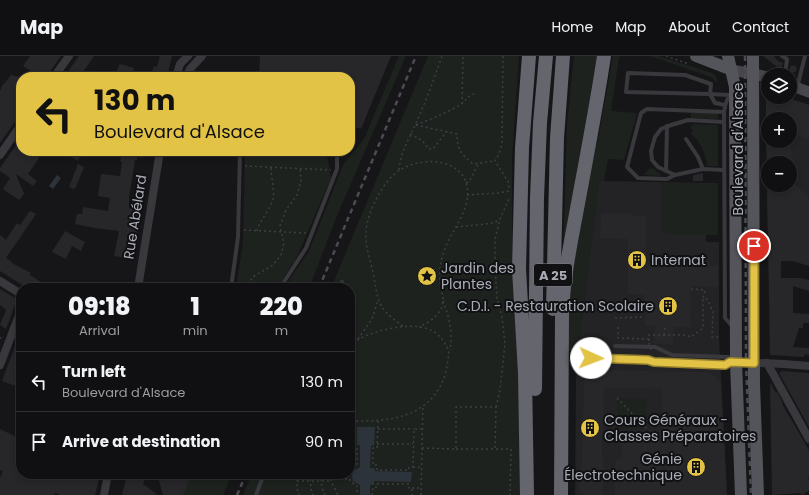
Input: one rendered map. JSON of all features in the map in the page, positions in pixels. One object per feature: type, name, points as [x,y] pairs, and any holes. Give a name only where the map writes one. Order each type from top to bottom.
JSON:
[{"type":"highway","points":[[527,495],[526,373],[519,268],[522,148],[528,56]]},
{"type":"highway","name":"A 25","points":[[534,495],[537,198],[540,123],[546,56]]},
{"type":"highway","name":"A 25","points":[[553,495],[554,231],[556,138],[563,56]]},
{"type":"highway","points":[[561,495],[563,292],[604,56]]},
{"type":"highway","points":[[591,135],[599,108],[608,56]]},
{"type":"main road","points":[[696,56],[732,70]]},
{"type":"main road","points":[[709,56],[719,56]]},
{"type":"main road","name":"Boulevard d'Alsace","points":[[728,56],[732,70],[736,330],[733,362],[741,495]]},
{"type":"main road","name":"Boulevard d'Alsace","points":[[754,62],[754,363],[758,495]]},
{"type":"street","points":[[58,72],[69,56]]},
{"type":"street","points":[[176,72],[180,56]]},
{"type":"street","points":[[177,72],[180,64],[188,56]]},
{"type":"street","points":[[188,72],[202,56]]},
{"type":"street","points":[[732,70],[754,62],[761,70]]},
{"type":"street","points":[[797,88],[809,92]]},
{"type":"street","points":[[0,154],[16,132]]},
{"type":"street","name":"Rue Abélard","points":[[139,283],[159,156]]},
{"type":"street","points":[[0,281],[16,291]]},
{"type":"street","points":[[0,365],[16,323]]},
{"type":"street","points":[[733,362],[809,366]]},
{"type":"street","points":[[768,363],[806,427],[809,439]]},
{"type":"street","points":[[104,495],[107,479]]},
{"type":"lane","points":[[782,56],[787,59],[785,68]]},
{"type":"lane","points":[[797,79],[805,56]]},
{"type":"lane","points":[[725,105],[715,103],[710,94],[711,84],[685,75],[628,73],[626,92],[710,94],[732,92]]},
{"type":"lane","name":"Boulevard d'Alsace","points":[[732,92],[725,105],[724,112],[725,318],[736,330]]},
{"type":"lane","points":[[724,112],[647,109],[641,113],[627,167],[638,178],[667,179],[676,175],[703,169],[724,170]]},
{"type":"lane","points":[[676,175],[658,167],[652,160],[651,151],[655,137],[661,129],[688,120],[724,122]]},
{"type":"lane","points":[[666,171],[667,126]]},
{"type":"lane","points":[[686,139],[698,156],[703,169]]},
{"type":"lane","points":[[232,283],[238,230],[240,156]]},
{"type":"lane","points":[[283,283],[306,248],[337,170],[337,156]]},
{"type":"lane","points":[[591,358],[725,365],[733,362],[728,357],[672,355],[655,347],[615,346]]},
{"type":"lane","points":[[256,495],[262,479]]},
{"type":"path","points":[[400,170],[400,160],[404,148],[416,125],[431,89],[442,56]]},
{"type":"path","points":[[462,104],[463,56]]},
{"type":"path","points":[[416,125],[457,134],[457,146],[463,156],[473,164],[495,161],[502,144],[503,56]]},
{"type":"path","points":[[416,125],[462,104],[468,96],[474,94]]},
{"type":"path","points":[[410,134],[419,138],[426,144],[428,149],[433,149],[447,131]]},
{"type":"path","points":[[355,421],[395,419],[409,414],[423,405],[433,395],[443,379],[448,366],[451,343],[450,328],[443,300],[440,278],[441,264],[448,241],[464,210],[467,195],[466,183],[458,170],[448,164],[436,160],[425,161],[400,170],[388,181],[377,197],[367,222],[367,246],[378,300],[383,310],[403,326]]},
{"type":"path","points":[[467,195],[509,191],[509,183],[495,161]]},
{"type":"path","points":[[466,183],[470,181],[475,167],[479,164]]},
{"type":"path","points":[[240,166],[337,170]]},
{"type":"path","points":[[257,230],[259,223],[268,210],[273,199],[274,189],[271,179],[271,168]]},
{"type":"path","points":[[248,283],[254,276],[278,261],[284,248],[280,226],[282,218],[297,196],[301,181],[300,168]]},
{"type":"path","points":[[495,449],[496,407],[500,390],[504,344],[502,317],[497,299],[495,238],[500,219],[509,199]]},
{"type":"path","points":[[456,227],[494,224],[500,219]]},
{"type":"path","points":[[238,230],[312,233]]},
{"type":"path","points":[[650,351],[649,335],[685,335],[692,337],[703,328],[703,299],[705,290],[691,290]]},
{"type":"path","points":[[703,299],[707,299],[712,312],[712,337],[719,337]]},
{"type":"path","points":[[355,342],[372,319],[378,300]]},
{"type":"path","points":[[419,327],[431,321],[439,312],[443,300]]},
{"type":"path","points":[[615,318],[645,317]]},
{"type":"path","points":[[358,339],[372,333],[403,326],[419,327],[428,329],[439,335],[449,351]]},
{"type":"path","points":[[664,335],[665,326]]},
{"type":"path","points":[[618,327],[618,338],[649,339]]},
{"type":"path","points":[[617,398],[647,429]]},
{"type":"path","points":[[421,495],[423,405]]},
{"type":"path","points":[[456,449],[456,407],[496,407]]},
{"type":"path","points":[[378,421],[377,448],[373,448],[373,465],[377,465],[376,470],[409,470],[409,467],[422,467]]},
{"type":"path","points":[[378,429],[423,429]]},
{"type":"path","points":[[413,467],[414,429]]},
{"type":"path","points":[[377,444],[413,444]]},
{"type":"path","points":[[355,447],[357,447],[357,464],[355,466]]},
{"type":"path","points":[[422,448],[511,449],[510,495]]},
{"type":"path","points":[[299,495],[297,481],[350,479],[352,484],[357,486],[357,495]]},
{"type":"path","points":[[330,480],[338,495]]},
{"type":"path","points":[[310,481],[313,495]]},
{"type":"path","points":[[320,481],[325,495]]},
{"type":"path","points":[[372,495],[372,487],[377,488],[377,484],[409,484],[409,488],[421,488]]},
{"type":"path","points":[[412,488],[412,495]]},
{"type":"shaded area","points":[[399,56],[406,56],[339,211],[311,283],[287,283],[309,251],[344,163],[350,156],[355,156],[355,150],[364,139]]},
{"type":"shaded area","name":"Jardin des Plantes","points":[[428,56],[519,56],[512,158],[512,209],[513,264],[521,384],[521,495],[243,495],[250,479],[355,479],[355,283],[333,283]]},
{"type":"shaded area","points":[[574,56],[598,56],[563,266],[567,123]]},
{"type":"shaded area","points":[[613,56],[621,56],[619,57],[611,111],[637,113],[624,160],[608,159],[604,181],[599,182],[578,351],[567,351],[569,290],[590,171],[599,134]]},
{"type":"shaded area","points":[[650,56],[659,56],[712,73],[716,76],[718,83],[711,77]]},
{"type":"shaded area","points":[[797,101],[809,105],[809,258],[768,255],[767,192],[797,192],[797,156],[767,156],[767,148],[797,148],[797,112],[766,112],[766,104],[797,104]]},
{"type":"shaded area","points":[[691,113],[718,113],[718,119],[691,118]]},
{"type":"shaded area","points":[[694,124],[718,125],[718,166],[707,166],[702,148],[691,133],[693,130],[690,127]]},
{"type":"shaded area","points":[[245,156],[327,156],[331,178],[297,257],[280,283],[237,283],[243,243]]},
{"type":"shaded area","points":[[739,162],[748,162],[748,184],[739,184]]},
{"type":"shaded area","points":[[649,169],[654,169],[662,176],[644,175]]},
{"type":"shaded area","points":[[57,175],[61,178],[53,189],[49,186]]},
{"type":"shaded area","points":[[599,181],[661,182],[661,227],[664,234],[706,234],[706,242],[719,242],[719,337],[727,495],[575,495],[576,378],[579,341]]},
{"type":"shaded area","points":[[661,182],[718,183],[718,235],[664,234],[661,227]]},
{"type":"shaded area","points":[[617,398],[647,399],[647,429],[617,428]]},
{"type":"shaded area","points":[[357,427],[375,427],[374,445],[371,446],[370,468],[374,468],[375,471],[412,472],[411,482],[374,481],[374,485],[370,485],[370,495],[360,495],[360,485],[353,481],[353,479],[355,479],[355,470],[360,467],[360,445],[357,445]]},
{"type":"shaded area","points":[[188,479],[230,479],[223,495],[183,495]]},
{"type":"building","points":[[30,56],[61,56],[50,72],[32,72],[23,66]]},
{"type":"building","points":[[79,56],[94,56],[83,72],[68,72]]},
{"type":"building","points":[[160,56],[172,56],[168,72],[152,72],[154,66],[157,67]]},
{"type":"building","points":[[260,56],[391,56],[361,129],[355,127],[355,72],[259,72]]},
{"type":"building","points":[[763,56],[774,56],[778,61],[783,63],[782,68],[778,68]]},
{"type":"building","points":[[120,64],[134,68],[133,72],[116,72]]},
{"type":"building","points":[[11,75],[16,76],[16,120],[0,143],[0,91]]},
{"type":"building","points":[[797,101],[809,105],[809,141],[797,135],[797,112],[766,112],[766,104],[797,104]]},
{"type":"building","points":[[16,145],[16,156],[36,156],[39,158],[28,174],[37,181],[33,186],[16,174],[24,194],[19,200],[3,189],[10,178],[0,171],[0,168]]},
{"type":"building","points":[[766,148],[791,148],[792,156],[767,156]]},
{"type":"building","points":[[70,156],[81,156],[78,161]]},
{"type":"building","points":[[122,156],[142,156],[142,158],[137,157],[137,160],[135,160],[129,197],[129,208],[141,210],[133,259],[114,256],[119,231],[75,224],[77,214],[82,214],[83,207],[108,211],[110,198],[98,196],[101,174],[120,176],[122,162],[120,161]]},
{"type":"building","points":[[78,164],[84,167],[75,189],[69,187]]},
{"type":"building","points":[[703,173],[703,181],[693,181],[693,175]]},
{"type":"building","points":[[797,187],[809,196],[809,266],[793,261],[781,261],[781,278],[800,278],[809,280],[809,291],[793,286],[793,313],[809,314],[809,323],[803,323],[803,328],[799,328],[793,347],[809,348],[809,355],[805,354],[804,357],[770,355],[767,192],[797,192]]},
{"type":"building","points":[[30,211],[36,214],[6,258],[12,263],[31,273],[30,275],[42,283],[19,283],[0,271],[0,235],[6,240],[17,223],[20,225]]},
{"type":"building","points":[[601,213],[632,213],[632,216],[646,216],[646,263],[709,263],[709,266],[718,266],[718,287],[691,286],[690,327],[673,327],[673,345],[654,343],[655,326],[645,326],[645,295],[628,294],[628,239],[600,238]]},
{"type":"building","points":[[65,231],[85,242],[81,251],[72,246],[66,259],[52,252]]},
{"type":"building","points":[[0,289],[15,298],[16,302],[6,329],[0,325],[6,310],[0,305]]},
{"type":"building","points":[[16,344],[16,386],[2,381]]},
{"type":"building","points":[[584,370],[709,372],[721,383],[727,495],[615,495],[615,461],[622,459],[622,438],[629,438],[629,431],[662,430],[662,389],[604,388],[602,456],[603,495],[584,495],[579,491],[579,469],[582,466]]},
{"type":"building","points":[[782,371],[809,373],[809,427],[779,373]]},
{"type":"building","points":[[770,382],[809,450],[809,491],[802,495],[800,493],[772,495]]},
{"type":"building","points":[[0,429],[16,437],[16,479],[99,479],[95,495],[60,495],[55,493],[54,495],[0,495],[0,478],[3,471],[0,470]]},
{"type":"building","points":[[126,479],[145,479],[143,484],[158,495],[122,495]]},
{"type":"building","points":[[158,479],[190,479],[183,495],[163,495]]},
{"type":"railway","points":[[321,283],[416,56]]},
{"type":"railway","points":[[745,56],[746,361],[751,495]]},
{"type":"railway","points":[[237,495],[244,479]]},
{"type":"place","name":"Internat","points":[[637,260]]},
{"type":"place","name":"Jardin des Plantes","points":[[427,276]]},
{"type":"place","name":"C.D.I. - Restauration Scolaire","points":[[668,306]]},
{"type":"place","name":"Cours Généraux - Classes Préparatoires","points":[[590,428]]},
{"type":"place","name":"Génie Électrotechnique","points":[[696,467]]},
{"type":"route","points":[[591,358],[725,365],[730,362],[754,363],[754,246]]}]
